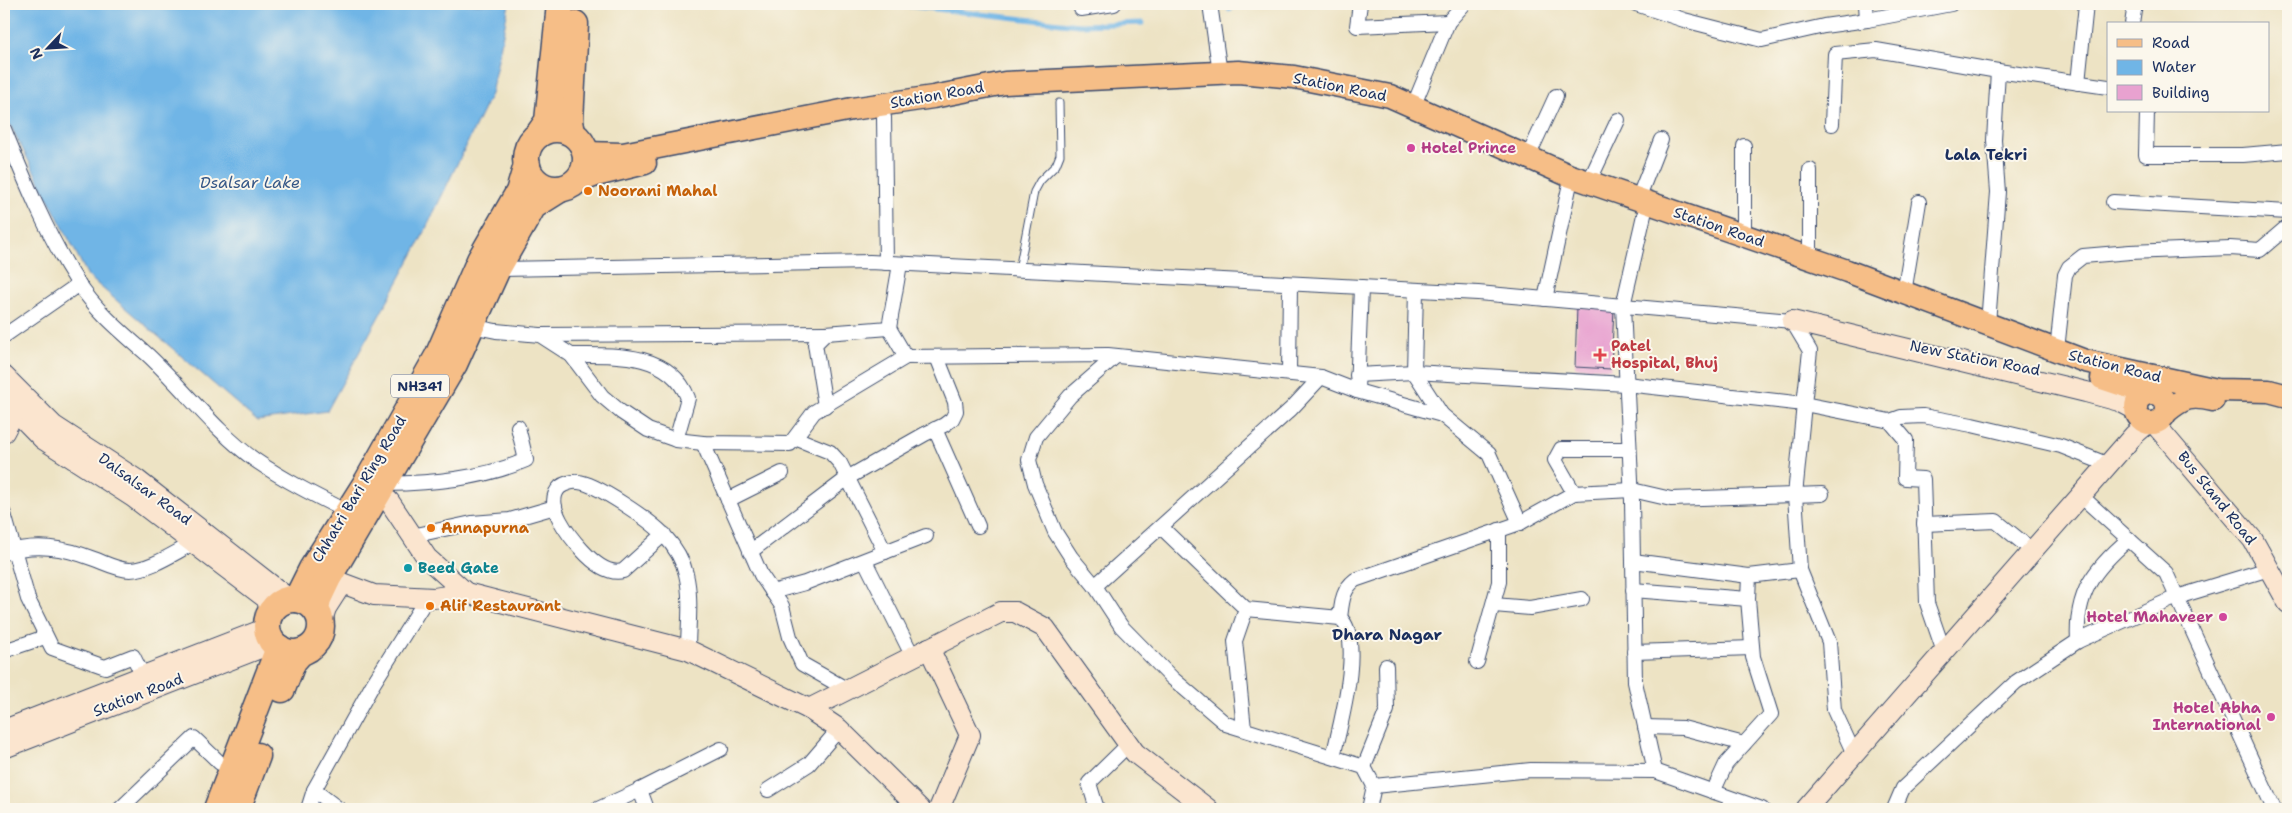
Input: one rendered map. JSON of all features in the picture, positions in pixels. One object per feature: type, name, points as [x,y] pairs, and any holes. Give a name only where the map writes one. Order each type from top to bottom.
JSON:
[{"type":"highway","name":"NH341","points":[[527,165],[528,148],[548,121],[560,4]]},
{"type":"highway","points":[[527,165],[535,181],[551,189],[567,186],[585,170],[579,143],[570,121],[575,4]]},
{"type":"highway","points":[[539,134],[555,129],[579,143]]},
{"type":"highway","name":"Chhatri Bari Ring Road","points":[[217,809],[312,569],[348,512],[438,356],[480,260],[519,192],[527,165]]},
{"type":"highway","name":"Chhatri Bari Ring Road","points":[[290,624],[318,599],[328,578],[387,492],[454,364],[497,269],[533,206],[567,186]]},
{"type":"highway","name":"Chhatri Bari Ring Road","points":[[237,809],[293,661],[290,624]]},
{"type":"main road","name":"Station Road","points":[[579,143],[623,154],[852,109],[933,97],[1005,83],[1238,72],[1294,77],[1390,96],[1528,157],[1579,185]]},
{"type":"main road","name":"Station Road","points":[[567,186],[626,167],[1007,95],[1237,84],[1284,89],[1386,108],[1579,185],[1842,283],[2141,391],[2146,412]]},
{"type":"main road","name":"Station Road","points":[[1641,207],[1744,236],[1904,293],[2085,361],[2217,390],[2282,392]]},
{"type":"main road","points":[[2146,412],[2166,387],[2185,383]]},
{"type":"main road","points":[[2146,412],[2197,396],[2216,400],[2268,401],[2288,406]]},
{"type":"street","points":[[1081,10],[1114,4]]},
{"type":"street","points":[[1210,4],[1220,73]]},
{"type":"street","points":[[1360,4],[1357,26],[1448,22]]},
{"type":"street","points":[[1413,107],[1448,22],[1464,4]]},
{"type":"street","points":[[1636,4],[1684,20],[1762,40],[1824,26],[1951,4]]},
{"type":"street","points":[[1866,4],[1867,20]]},
{"type":"street","points":[[2078,83],[2086,4]]},
{"type":"street","points":[[2132,22],[2134,4]]},
{"type":"street","points":[[1832,124],[1835,54],[1876,50],[1998,71],[2107,87]]},
{"type":"street","points":[[1988,324],[1998,192],[1994,140],[1998,71]]},
{"type":"street","points":[[1528,157],[1556,96]]},
{"type":"street","points":[[2147,112],[2146,155],[2243,155],[2288,151]]},
{"type":"street","points":[[884,117],[886,263]]},
{"type":"street","points":[[1545,299],[1579,185],[1618,120]]},
{"type":"street","points":[[4,129],[32,196],[79,284],[112,325],[149,357],[199,408],[254,459],[302,488],[348,512]]},
{"type":"street","points":[[1655,771],[1635,682],[1632,490],[1623,306],[1641,207],[1661,140]]},
{"type":"street","points":[[1744,146],[1744,236]]},
{"type":"street","points":[[1810,170],[1810,259]]},
{"type":"street","points":[[1904,293],[1919,202]]},
{"type":"street","points":[[2113,202],[2288,212]]},
{"type":"street","points":[[2057,350],[2065,275],[2069,267],[2083,256],[2220,249],[2260,250],[2288,226]]},
{"type":"street","points":[[497,269],[886,263],[1416,290],[1545,299],[1801,323],[1810,351],[1795,495],[1800,570],[1829,642],[1834,710],[1854,754]]},
{"type":"street","points":[[900,264],[889,328],[906,357]]},
{"type":"street","points":[[4,336],[79,284]]},
{"type":"street","points":[[1288,373],[1290,284]]},
{"type":"street","points":[[1357,391],[1361,288]]},
{"type":"street","points":[[1416,290],[1414,372],[1442,415],[1489,454],[1520,523]]},
{"type":"street","name":"New Station Road","points":[[1801,323],[2086,392],[2119,401],[2146,412]]},
{"type":"street","points":[[471,326],[496,331],[540,335],[826,333],[889,328]]},
{"type":"street","points":[[825,406],[815,344],[826,333]]},
{"type":"street","points":[[540,335],[571,356],[602,396],[621,412],[648,430],[676,440],[703,443],[790,444],[814,412],[906,357],[1116,356],[1321,376],[1357,391],[1442,415]]},
{"type":"street","points":[[571,356],[620,355],[645,360],[670,373],[679,382],[688,398],[676,440]]},
{"type":"street","points":[[750,552],[849,477],[952,419],[956,411],[952,394],[937,356]]},
{"type":"street","points":[[1116,356],[1070,396],[1048,420],[1036,437],[1029,460],[1035,484],[1055,532],[1071,557],[1095,586],[1121,626],[1172,678],[1226,724],[1364,768],[1374,786],[1369,809]]},
{"type":"street","points":[[1357,375],[1414,372],[1626,384],[1804,404],[1890,421],[1901,417],[1923,416],[1972,425],[2061,446],[2109,465]]},
{"type":"street","name":"Dalsalsar Road","points":[[4,376],[15,403],[44,439],[133,497],[267,599],[290,624]]},
{"type":"street","points":[[1095,586],[1291,409],[1321,376]]},
{"type":"street","points":[[4,432],[15,403]]},
{"type":"street","name":"Dalsalsar Road","points":[[15,403],[138,480],[290,624]]},
{"type":"street","points":[[1806,809],[2109,465],[2146,412]]},
{"type":"street","name":"Bus Stand Road","points":[[2146,412],[2253,540],[2288,603]]},
{"type":"street","points":[[1890,421],[1906,440],[1905,478],[1923,479],[1927,603],[1944,652]]},
{"type":"street","points":[[466,593],[427,558],[387,492],[501,471],[526,460],[518,427]]},
{"type":"street","points":[[935,429],[978,526]]},
{"type":"street","points":[[795,438],[830,452],[849,477],[885,552]]},
{"type":"street","points":[[703,443],[750,552],[782,606],[790,637],[802,664],[848,690]]},
{"type":"street","points":[[1574,493],[1555,460],[1562,449],[1630,449]]},
{"type":"street","points":[[728,500],[782,473]]},
{"type":"street","points":[[664,534],[623,571],[616,573],[609,571],[585,553],[570,537],[555,507],[556,492],[561,486],[578,482],[596,487],[653,524],[664,534],[676,550],[686,574],[689,601],[688,650]]},
{"type":"street","points":[[1333,757],[1348,691],[1351,652],[1348,630],[1340,618],[1344,594],[1349,584],[1355,580],[1520,523],[1574,493],[1632,490],[1671,499],[1822,494]]},
{"type":"street","points":[[2081,496],[2166,573],[2274,809]]},
{"type":"street","points":[[412,536],[472,524],[510,520],[555,507]]},
{"type":"street","points":[[1924,524],[1996,521],[2033,551]]},
{"type":"street","points":[[5,522],[9,551],[28,599],[52,648],[105,668],[133,656],[143,676]]},
{"type":"street","points":[[1161,527],[1246,609],[1340,618]]},
{"type":"street","points":[[1477,662],[1499,582],[1498,530]]},
{"type":"street","points":[[772,592],[805,583],[926,536]]},
{"type":"street","points":[[2078,641],[2077,620],[2080,600],[2107,558],[2129,540]]},
{"type":"street","points":[[9,551],[39,546],[58,548],[79,553],[117,568],[130,570],[157,562],[194,543]]},
{"type":"street","points":[[865,561],[970,734],[939,809]]},
{"type":"street","points":[[1633,561],[1749,576],[1800,570]]},
{"type":"street","points":[[1894,809],[1903,788],[2016,682],[2078,641],[2177,597],[2269,569]]},
{"type":"street","points":[[1713,792],[1726,764],[1771,714],[1753,658],[1748,599],[1749,576]]},
{"type":"street","points":[[290,624],[326,608],[342,583],[374,595],[427,598],[466,593],[688,650],[809,709],[839,729],[920,809]]},
{"type":"street","points":[[1634,590],[1748,599]]},
{"type":"street","points":[[308,809],[314,790],[373,684],[427,598]]},
{"type":"street","points":[[1494,605],[1530,608],[1582,600]]},
{"type":"street","points":[[1244,730],[1234,641],[1246,609]]},
{"type":"street","points":[[809,709],[1001,612],[1015,612],[1045,628],[1128,744],[1198,807]]},
{"type":"street","name":"Station Road","points":[[4,730],[143,676],[290,624]]},
{"type":"street","name":"Station Road","points":[[4,748],[290,624]]},
{"type":"street","points":[[4,651],[45,637]]},
{"type":"street","points":[[1634,652],[1752,648]]},
{"type":"street","points":[[1364,768],[1388,710],[1386,666]]},
{"type":"street","points":[[1645,727],[1682,728],[1744,744]]},
{"type":"street","points":[[768,790],[809,764],[839,729]]},
{"type":"street","points":[[120,809],[194,738],[220,764]]},
{"type":"street","points":[[1097,809],[1089,783],[1128,744]]},
{"type":"street","points":[[598,809],[721,749]]},
{"type":"street","points":[[1374,786],[1532,770],[1655,771],[1762,809]]},
{"type":"street","points":[[314,790],[339,809]]},
{"type":"street","points":[[640,790],[647,809]]},
{"type":"lane","points":[[1019,270],[1034,192],[1040,181],[1056,165],[1060,155],[1059,103]]},
{"type":"water","name":"Dsalsar Lake","points":[[4,4],[509,4],[491,94],[418,245],[327,411],[257,421],[88,276],[4,113]]},
{"type":"building","points":[[1577,307],[1614,308],[1611,369],[1575,367]]},
{"type":"waterway","points":[[891,4],[1079,25],[1143,23]]},
{"type":"waterway","points":[[1229,9],[1240,4]]},
{"type":"place","name":"Hotel Prince","points":[[1411,148]]},
{"type":"place","name":"Noorani Mahal","points":[[588,191]]},
{"type":"place","name":"Patel Hospital, Bhuj","points":[[1600,355]]},
{"type":"place","name":"Annapurna","points":[[431,528]]},
{"type":"place","name":"Beed Gate","points":[[408,568]]},
{"type":"place","name":"Alif Restaurant","points":[[430,606]]},
{"type":"place","name":"Hotel Mahaveer","points":[[2223,617]]},
{"type":"place","name":"Hotel Abha International","points":[[2271,717]]},
{"type":"district","name":"Lala Tekri","points":[[1986,154]]},
{"type":"district","name":"Dhara Nagar","points":[[1387,634]]}]
